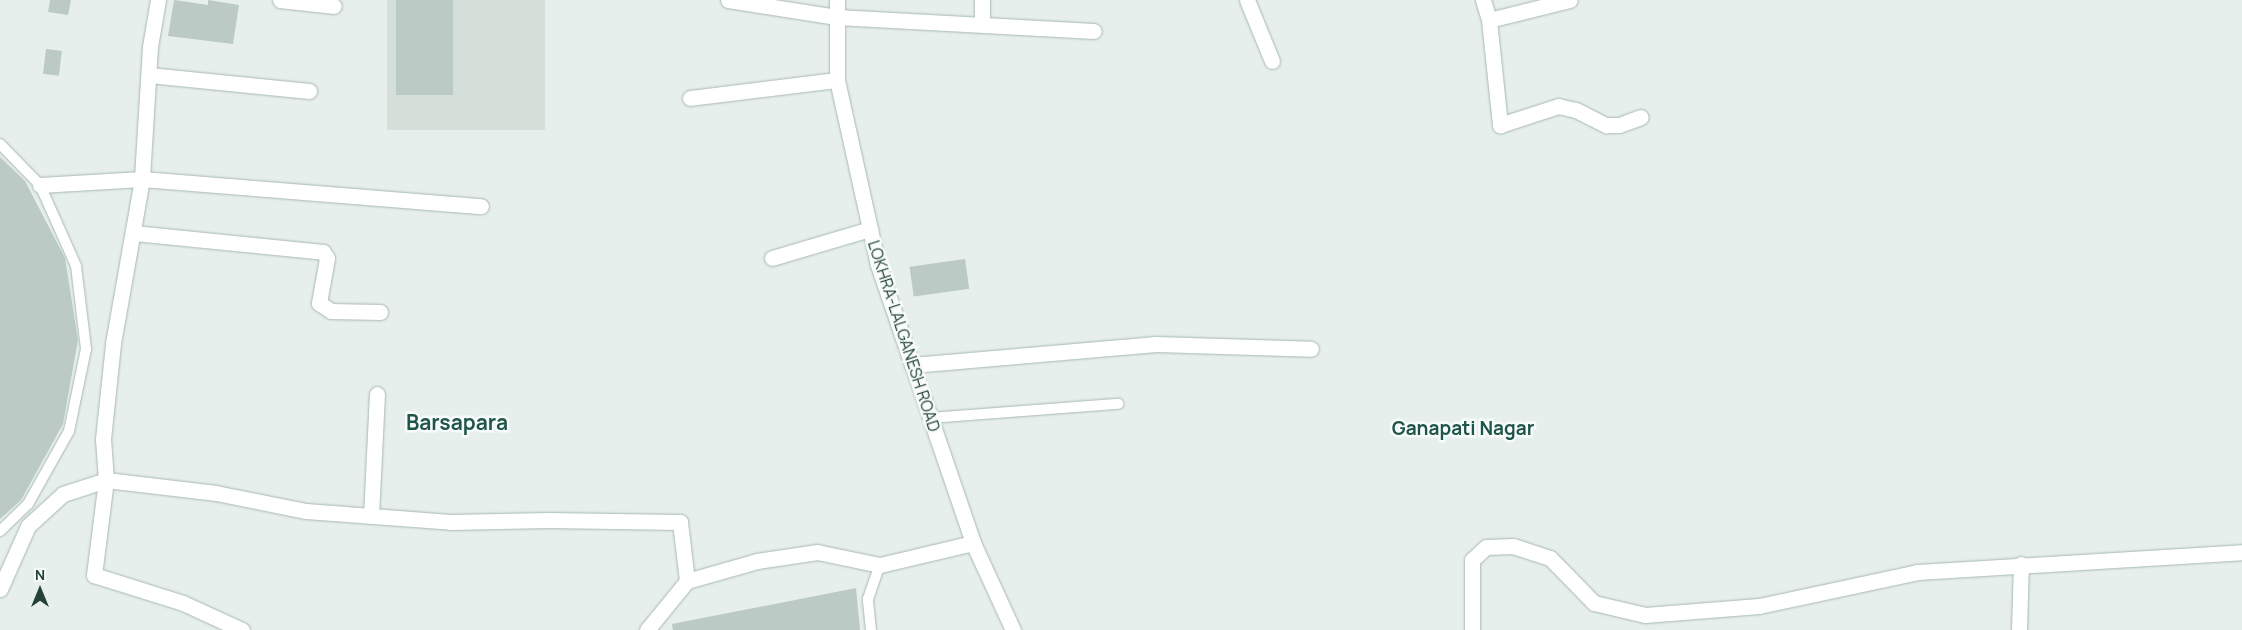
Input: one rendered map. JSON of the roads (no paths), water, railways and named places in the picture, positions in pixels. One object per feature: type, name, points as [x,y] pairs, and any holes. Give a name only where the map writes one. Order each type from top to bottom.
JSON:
[{"type":"street","points":[[158,0],[149,75],[142,179],[113,344],[103,439],[106,480],[94,575],[182,603],[242,630]]},
{"type":"street","points":[[280,0],[334,6]]},
{"type":"street","points":[[728,0],[837,17],[982,24],[1030,30],[1094,31]]},
{"type":"street","name":"LOKHRA-LALGANESH ROAD","points":[[837,0],[837,80],[878,265],[973,544],[1013,630]]},
{"type":"street","points":[[982,0],[982,24]]},
{"type":"street","points":[[1246,0],[1272,61]]},
{"type":"street","points":[[1483,0],[1489,20],[1500,125],[1558,106],[1576,110],[1606,125],[1619,125],[1641,117]]},
{"type":"street","points":[[1489,20],[1570,0]]},
{"type":"street","points":[[149,75],[309,91]]},
{"type":"street","points":[[690,98],[837,80]]},
{"type":"street","points":[[40,185],[142,179],[481,206]]},
{"type":"street","points":[[772,258],[870,229]]},
{"type":"street","points":[[134,232],[323,252],[327,258],[319,302],[331,311],[380,312]]},
{"type":"street","points":[[912,365],[1156,344],[1311,349]]},
{"type":"street","points":[[370,516],[377,394]]},
{"type":"street","points":[[0,589],[28,526],[63,494],[106,480],[216,493],[306,510],[451,522],[548,520],[680,522],[687,581]]},
{"type":"street","points":[[647,630],[687,581],[757,561],[816,552],[880,564],[973,544]]},
{"type":"street","points":[[1472,630],[1472,560],[1486,547],[1513,546],[1550,558],[1594,603],[1645,614],[1759,606],[1917,572],[2021,564],[2242,552]]},
{"type":"street","points":[[2019,630],[2021,564]]},
{"type":"lane","points":[[0,144],[40,185],[76,266],[86,349],[69,431],[28,504],[0,531]]},
{"type":"lane","points":[[930,418],[1118,404]]},
{"type":"lane","points":[[871,630],[868,599],[880,564]]},
{"type":"district","name":"Barsapara","points":[[457,422]]},
{"type":"district","name":"Ganapati Nagar","points":[[1463,429]]}]
